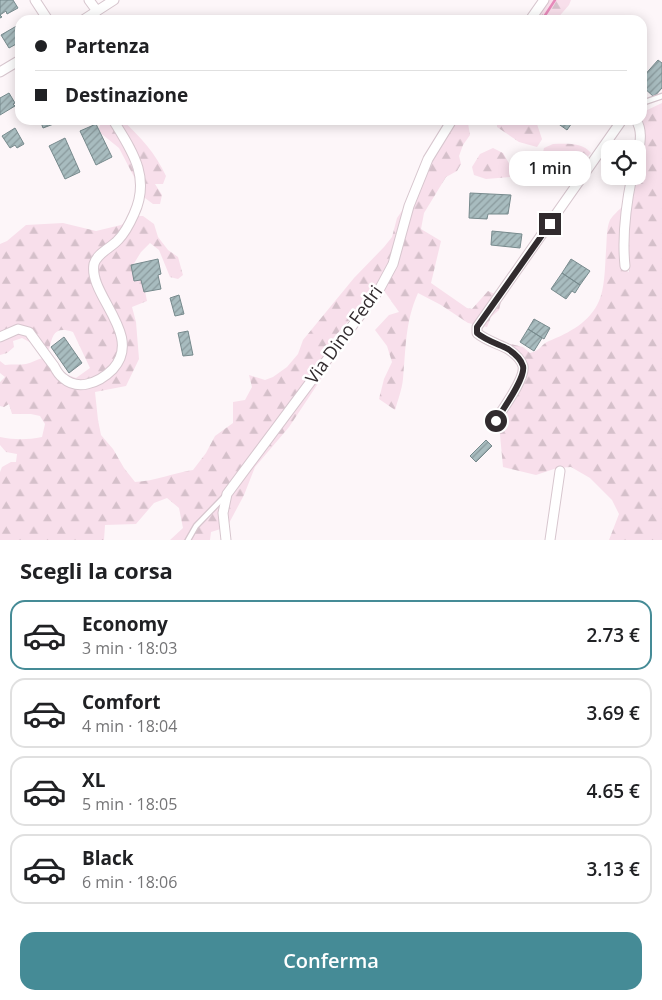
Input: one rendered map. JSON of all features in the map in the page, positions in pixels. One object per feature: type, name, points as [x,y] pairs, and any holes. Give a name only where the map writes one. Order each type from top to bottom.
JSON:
[{"type":"street","points":[[35,0],[45,15]]},
{"type":"street","points":[[89,0],[97,11]]},
{"type":"street","points":[[91,15],[114,0]]},
{"type":"street","points":[[534,15],[544,0]]},
{"type":"street","points":[[0,72],[15,63]]},
{"type":"street","points":[[0,337],[18,329],[29,332],[63,378],[77,386],[96,382],[111,371],[118,362],[122,349],[121,336],[113,313],[95,280],[94,264],[97,257],[119,240],[130,224],[138,207],[141,177],[133,153],[116,125]]},
{"type":"street","name":"Via Dino Fedri","points":[[226,540],[223,513],[227,494],[379,290],[393,264],[409,206],[428,159],[449,125]]},
{"type":"street","points":[[496,421],[519,382],[523,373],[523,366],[519,358],[511,351],[489,339],[481,337],[477,333],[477,327],[618,125]]},
{"type":"street","points":[[639,125],[640,140]]},
{"type":"street","points":[[625,266],[623,249],[630,185]]},
{"type":"street","points":[[550,540],[560,471]]},
{"type":"lane","points":[[647,101],[662,96]]},
{"type":"lane","points":[[188,540],[196,526],[227,494]]},
{"type":"green space","points":[[546,0],[571,0],[560,15],[538,15]]},
{"type":"green space","points":[[662,103],[662,540],[609,540],[619,514],[612,500],[590,478],[571,467],[557,468],[536,475],[503,467],[499,424],[524,377],[511,344],[523,347],[530,353],[534,352],[546,342],[578,326],[590,315],[599,301],[602,290],[607,231],[610,220],[623,206],[624,270],[629,272],[627,249],[632,202],[636,185],[646,185],[646,140],[642,125],[647,125],[647,110]]},
{"type":"green space","points":[[100,125],[127,125],[141,139],[166,176],[163,184],[155,184],[162,195],[160,204],[153,204],[145,198],[119,148],[98,131]]},
{"type":"green space","points":[[448,125],[468,125],[470,135],[463,145],[459,156],[461,164],[457,171],[446,177],[424,213],[421,229],[441,241],[431,283],[467,308],[472,309],[488,291],[502,297],[499,310],[491,317],[487,327],[468,323],[441,305],[418,293],[408,325],[402,383],[395,410],[379,399],[384,379],[392,362],[387,346],[375,330],[389,315],[399,312],[380,285],[329,343],[329,367],[289,427],[255,467],[244,495],[227,527],[211,532],[210,540],[170,540],[183,528],[179,508],[167,498],[154,503],[136,524],[105,525],[104,540],[0,540],[0,472],[2,467],[11,462],[16,462],[17,454],[6,452],[0,445],[0,437],[31,439],[42,437],[45,424],[40,416],[12,414],[9,404],[4,407],[0,406],[0,382],[5,377],[0,373],[0,361],[5,365],[24,364],[43,358],[65,374],[76,378],[90,368],[73,332],[67,330],[55,333],[49,349],[37,346],[22,338],[13,341],[14,347],[7,353],[0,355],[0,244],[7,241],[26,225],[63,223],[96,231],[121,225],[137,216],[143,216],[154,224],[158,237],[168,250],[178,257],[183,275],[178,279],[170,277],[159,250],[150,243],[141,252],[133,265],[144,286],[147,301],[132,307],[136,322],[139,359],[126,386],[95,392],[98,420],[101,435],[113,449],[135,482],[193,470],[206,453],[215,436],[233,423],[233,402],[245,400],[252,387],[249,375],[265,380],[287,367],[298,354],[303,340],[354,278],[392,237],[397,218],[415,192],[431,163],[433,141]]},
{"type":"green space","points":[[497,125],[537,125],[542,139],[537,147],[519,142],[497,127]]},
{"type":"green space","points":[[553,144],[578,145],[591,153],[582,163],[549,165],[541,161],[544,148]]},
{"type":"green space","points":[[493,148],[503,153],[514,172],[510,177],[486,179],[474,175],[472,167],[480,154]]},
{"type":"building","points":[[0,0],[13,0],[18,8],[7,14],[6,11],[0,15]]},
{"type":"building","points":[[15,27],[15,45],[9,48],[1,35]]},
{"type":"building","points":[[658,60],[662,63],[662,88],[654,97],[647,91],[647,72]]},
{"type":"building","points":[[9,93],[15,106],[0,115],[0,98]]},
{"type":"building","points":[[96,125],[112,157],[96,165],[80,131]]},
{"type":"building","points":[[560,125],[570,125],[567,130]]},
{"type":"building","points":[[15,128],[24,144],[17,148],[15,145],[10,148],[2,136]]},
{"type":"building","points":[[65,138],[80,172],[65,179],[49,146]]},
{"type":"building","points":[[470,193],[511,195],[508,214],[488,214],[487,219],[469,218]]},
{"type":"building","points":[[492,231],[522,234],[520,248],[491,245]]},
{"type":"building","points":[[158,259],[161,274],[158,275],[161,289],[144,292],[141,280],[134,281],[131,265]]},
{"type":"building","points":[[571,259],[590,271],[580,285],[562,273]]},
{"type":"building","points":[[562,273],[580,285],[575,293],[572,291],[566,299],[551,289]]},
{"type":"building","points":[[179,295],[184,314],[175,316],[170,298]]},
{"type":"building","points":[[534,319],[550,328],[544,339],[528,329]]},
{"type":"building","points":[[528,329],[542,338],[534,351],[520,342]]},
{"type":"building","points":[[188,331],[193,355],[183,356],[178,333]]},
{"type":"building","points":[[64,337],[82,363],[69,373],[51,347]]},
{"type":"building","points":[[486,440],[492,446],[476,462],[470,456]]},
{"type":"waterway","points":[[545,15],[555,0]]},
{"type":"route","points":[[496,421],[519,382],[523,373],[523,366],[519,358],[511,351],[489,339],[481,337],[477,333],[477,327],[550,224]]}]
